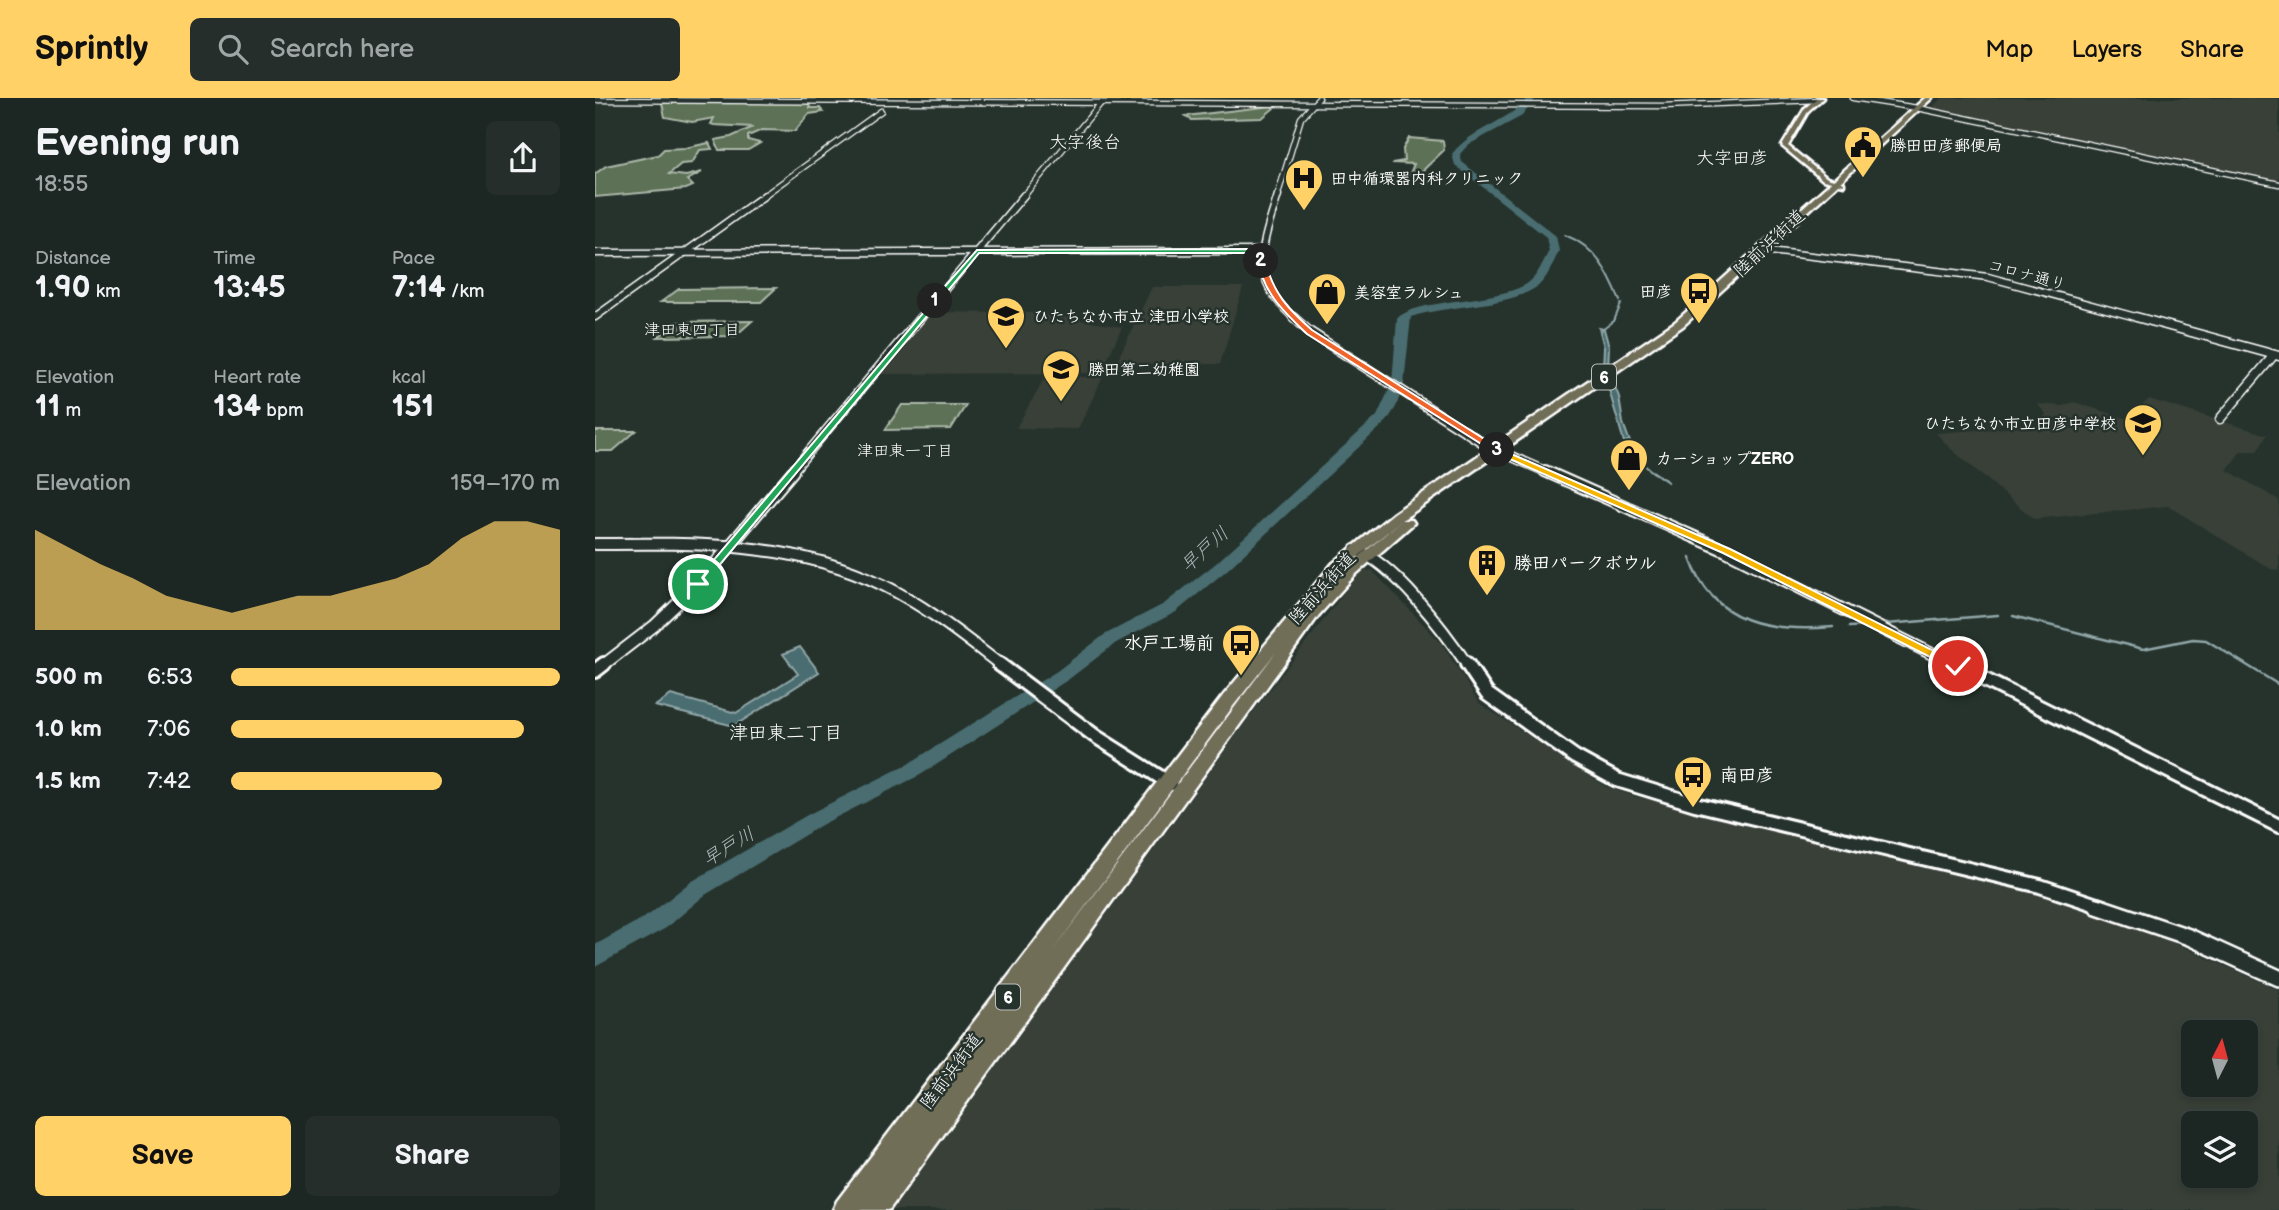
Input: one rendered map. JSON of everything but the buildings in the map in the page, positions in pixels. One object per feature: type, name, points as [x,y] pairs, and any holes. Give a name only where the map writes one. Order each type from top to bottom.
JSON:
[{"type":"highway","name":"陸前浜街道","points":[[1362,552],[1677,337],[1929,98]]},
{"type":"highway","name":"陸前浜街道","points":[[1920,109],[1937,98]]},
{"type":"highway","name":"陸前浜街道","points":[[846,1210],[1362,552],[1399,516],[1656,342],[1766,250]]},
{"type":"highway","name":"陸前浜街道","points":[[874,1210],[1176,787]]},
{"type":"main road","points":[[1819,99],[1807,109],[1785,146],[1825,178],[1838,183]]},
{"type":"street","points":[[1319,98],[1298,127],[1261,251],[1268,286],[1292,316],[1318,339],[1495,450],[1726,551],[2279,826]]},
{"type":"street","points":[[1853,98],[1920,109],[2279,184]]},
{"type":"street","points":[[595,100],[1677,106],[1819,99]]},
{"type":"street","points":[[595,671],[654,626],[698,584],[1101,103]]},
{"type":"street","points":[[595,317],[881,111]]},
{"type":"street","name":"コロナ通り","points":[[1766,250],[1988,277],[2277,355]]},
{"type":"street","points":[[595,253],[1261,251]]},
{"type":"street","points":[[2220,419],[2277,355]]},
{"type":"street","points":[[595,544],[731,546],[812,559],[870,579],[943,622],[1133,761],[1176,787]]},
{"type":"street","points":[[1362,552],[1381,564],[1447,634],[1487,694],[1576,757],[1616,780],[1682,801],[2040,886],[2189,937],[2279,978]]},
{"type":"shaded area","points":[[1942,98],[2279,98],[2279,182],[1930,109]]},
{"type":"shaded area","points":[[1152,287],[1243,287],[1220,364],[1115,365]]},
{"type":"shaded area","name":"ひたちなか市立 津田小学校","points":[[929,312],[1037,313],[1122,327],[1101,373],[881,374]]},
{"type":"shaded area","name":"勝田第二幼稚園","points":[[1045,377],[1103,377],[1078,429],[1016,428]]},
{"type":"shaded area","name":"ひたちなか市立田彦中学校","points":[[2149,399],[2267,435],[2257,451],[2241,451],[2227,470],[2279,500],[2279,570],[2271,569],[2168,506],[2034,519],[1936,433],[2037,426],[2046,414],[2037,404],[2063,406],[2074,402],[2128,419]]},
{"type":"shaded area","points":[[1372,570],[1442,644],[1479,703],[1605,786],[1633,796],[1901,858],[2029,891],[2147,931],[2279,990],[2279,1210],[892,1210],[1250,716],[1363,571]]},
{"type":"green space","points":[[809,101],[810,108],[820,108],[823,112],[809,114],[795,131],[762,130],[748,136],[748,140],[760,143],[748,150],[719,150],[715,140],[731,137],[753,127],[714,125],[711,124],[714,118],[692,122],[665,117],[662,103]]},
{"type":"green space","points":[[1272,106],[1274,108],[1262,118],[1192,120],[1186,116]]},
{"type":"green space","points":[[1409,138],[1443,141],[1444,150],[1415,178],[1408,178],[1414,164],[1392,163],[1404,161],[1403,149]]},
{"type":"green space","points":[[709,143],[712,149],[700,150],[692,163],[681,164],[669,174],[686,176],[702,172],[687,180],[693,186],[686,189],[595,197],[595,174],[606,166],[658,155],[664,149]]},
{"type":"green space","points":[[776,288],[761,302],[661,302],[679,289]]},
{"type":"green space","points":[[752,321],[735,336],[658,337],[676,322]]},
{"type":"green space","points":[[902,405],[966,405],[951,429],[885,430]]},
{"type":"green space","points":[[595,431],[636,431],[613,451],[595,451]]},
{"type":"water","points":[[1599,328],[1604,329],[1609,347],[1608,369],[1619,397],[1623,423],[1630,442],[1624,442],[1603,369],[1604,347]]},
{"type":"water","points":[[800,647],[819,672],[734,726],[655,706],[671,695],[736,713],[798,674],[783,654]]},
{"type":"waterway","name":"早戸川","points":[[595,957],[658,921],[697,889],[816,819],[915,769],[1063,675],[1110,639],[1170,608],[1221,567],[1382,418],[1398,383],[1403,319],[1407,315],[1420,310],[1500,296],[1530,287],[1538,280],[1554,251],[1551,236],[1458,163],[1456,154],[1465,143],[1519,114],[1532,98]]},
{"type":"waterway","points":[[1565,235],[1585,246],[1600,262],[1620,301]]},
{"type":"waterway","points":[[1602,330],[1614,321],[1621,304]]},
{"type":"waterway","points":[[1627,441],[1638,460],[1654,473]]},
{"type":"waterway","points":[[1652,471],[1668,482]]},
{"type":"waterway","points":[[1690,558],[1700,580],[1713,598],[1729,611],[1747,620],[1788,628],[1833,627]]},
{"type":"waterway","points":[[1886,624],[1998,615]]},
{"type":"waterway","points":[[2013,616],[2143,649],[2193,639],[2206,640],[2279,685]]},
{"type":"waterway","points":[[1849,627],[1867,626]]},
{"type":"place","name":"勝田田彦郵便局","points":[[1863,179]]},
{"type":"place","name":"田中循環器内科クリニック","points":[[1304,212]]},
{"type":"place","name":"田彦","points":[[1699,325]]},
{"type":"place","name":"美容室ラルシュ","points":[[1327,326]]},
{"type":"place","name":"ひたちなか市立 津田小学校","points":[[1006,350]]},
{"type":"place","name":"勝田第二幼稚園","points":[[1061,403]]},
{"type":"place","name":"ひたちなか市立田彦中学校","points":[[2143,457]]},
{"type":"place","name":"カーショップZERO","points":[[1629,492]]},
{"type":"place","name":"勝田パークボウル","points":[[1487,597]]},
{"type":"place","name":"水戸工場前","points":[[1241,677]]},
{"type":"place","name":"南田彦","points":[[1693,809]]},
{"type":"district","name":"大字後台","points":[[1085,142]]},
{"type":"district","name":"大字田彦","points":[[1732,158]]},
{"type":"district","name":"津田東四丁目","points":[[692,329]]},
{"type":"district","name":"津田東一丁目","points":[[905,450]]},
{"type":"district","name":"津田東二丁目","points":[[786,732]]},
{"type":"route","points":[[698,584],[977,251],[1261,251],[1268,286],[1299,323],[1318,339],[1488,446],[1726,551],[1958,666]]}]
